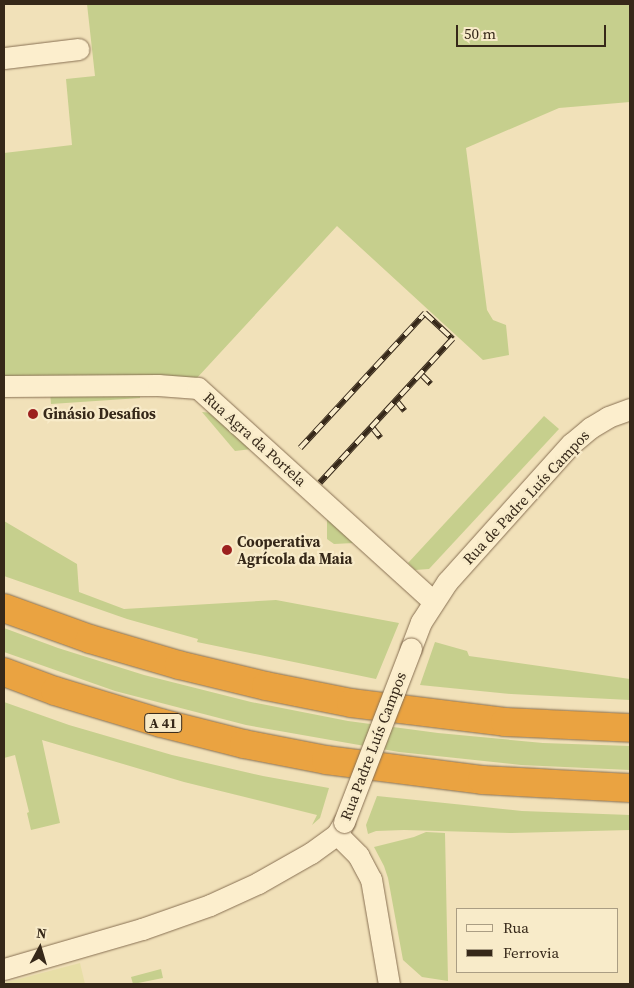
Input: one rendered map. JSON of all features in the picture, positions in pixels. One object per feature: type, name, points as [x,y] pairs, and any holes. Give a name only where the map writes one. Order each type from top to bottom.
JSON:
[{"type":"highway","points":[[4,608],[90,639],[179,665],[266,686],[351,703],[505,722],[630,728]]},
{"type":"highway","name":"A 41","points":[[4,672],[63,694],[161,723],[244,744],[326,760],[482,780],[630,788]]},
{"type":"street","points":[[4,58],[78,50]]},
{"type":"street","name":"Rua Agra da Portela","points":[[4,386],[158,385],[192,387],[203,390],[433,601]]},
{"type":"street","name":"Rua de Padre Luís Campos","points":[[433,601],[481,543],[571,444],[590,428],[608,417],[630,408]]},
{"type":"street","name":"Rua Padre Luís Campos","points":[[4,969],[142,928],[210,905],[258,883],[299,861],[341,828],[421,622],[433,601]]},
{"type":"street","points":[[341,828],[371,879],[389,984]]},
{"type":"shaded area","points":[[80,963],[85,984],[4,984],[4,983]]},
{"type":"green space","points":[[87,4],[630,4],[630,102],[559,108],[466,148],[487,310],[493,320],[506,325],[509,355],[483,360],[337,226],[196,379],[4,380],[4,153],[72,145],[66,79],[95,76]]},
{"type":"green space","points":[[140,391],[140,398],[51,404],[50,392]]},
{"type":"green space","points":[[202,412],[213,413],[252,449],[235,451]]},
{"type":"green space","points":[[544,416],[559,429],[429,569],[415,570],[408,563]]},
{"type":"green space","points":[[327,518],[354,543],[334,544],[327,539]]},
{"type":"green space","points":[[4,521],[77,564],[79,592],[124,609],[276,600],[399,623],[376,679],[197,642],[198,639],[127,619],[4,576]]},
{"type":"green space","points":[[4,628],[58,648],[144,675],[251,702],[348,721],[438,733],[543,743],[630,746],[630,770],[521,765],[399,752],[246,725],[115,691],[4,652]]},
{"type":"green space","points":[[435,642],[467,651],[469,656],[630,679],[630,700],[511,694],[420,685]]},
{"type":"green space","points":[[4,702],[69,725],[172,755],[263,776],[329,788],[320,818],[312,825],[317,815],[184,782],[42,740],[60,823],[31,830],[27,813],[29,812],[15,755],[4,758]]},
{"type":"green space","points":[[377,796],[522,811],[630,815],[630,830],[512,833],[404,830],[376,831],[368,834],[366,825]]},
{"type":"green space","points":[[426,832],[445,833],[448,981],[422,977],[403,960],[388,878],[374,847]]},
{"type":"green space","points":[[161,969],[163,978],[133,984],[131,977]]},
{"type":"railway","points":[[300,448],[425,313],[453,339],[320,483]]},
{"type":"railway","points":[[421,374],[431,384]]},
{"type":"railway","points":[[396,400],[405,411]]},
{"type":"railway","points":[[372,427],[381,438]]},
{"type":"place","name":"Ginásio Desafios","points":[[33,414]]},
{"type":"place","name":"Cooperativa Agrícola da Maia","points":[[227,550]]}]
